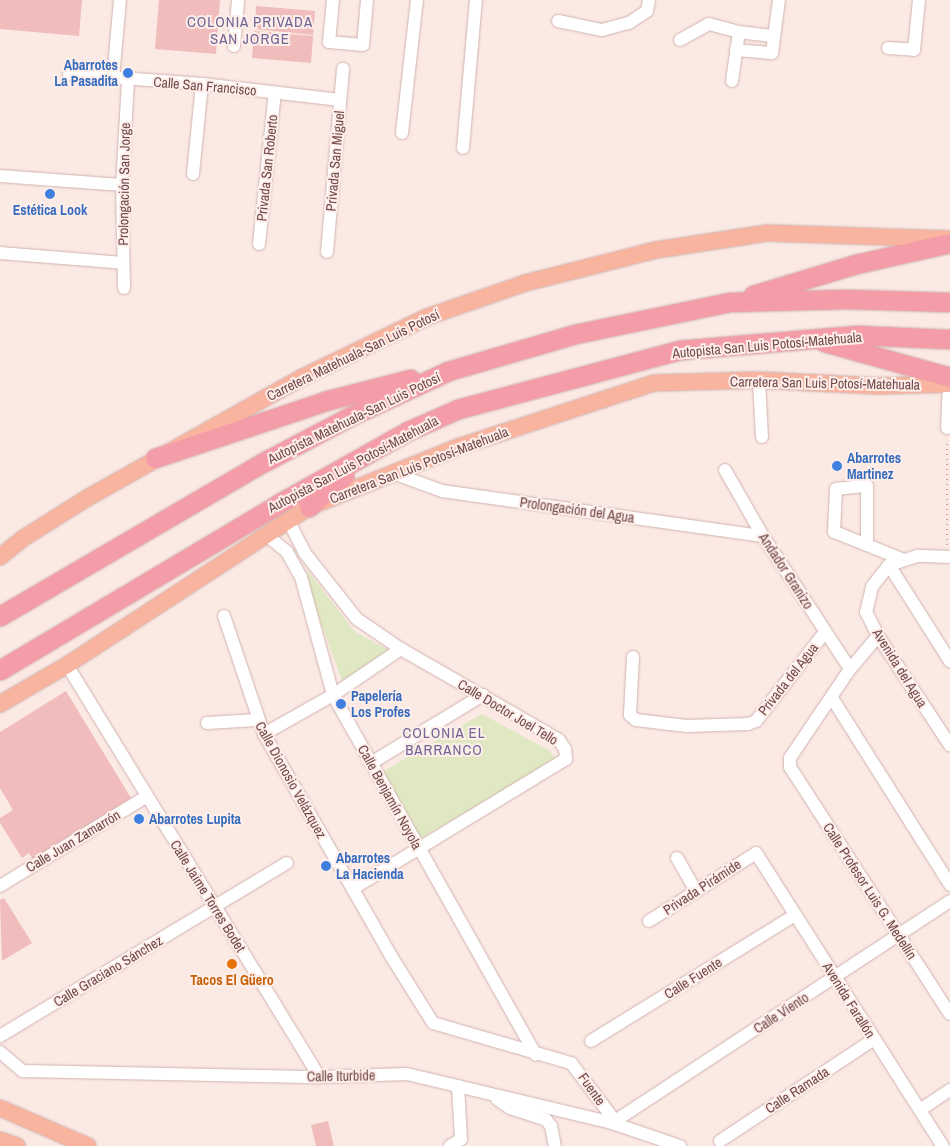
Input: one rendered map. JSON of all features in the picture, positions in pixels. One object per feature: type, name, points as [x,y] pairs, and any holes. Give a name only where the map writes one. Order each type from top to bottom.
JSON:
[{"type":"highway","points":[[730,302],[856,264],[950,243]]},
{"type":"highway","name":"Autopista Matehuala-San Luis Potosí","points":[[0,616],[264,462],[349,417],[448,371],[576,334],[730,302],[847,299],[950,302]]},
{"type":"highway","name":"Autopista San Luis Potosí-Matehuala","points":[[0,670],[370,452],[458,409],[544,384],[679,350],[857,335],[950,339]]},
{"type":"highway","points":[[813,339],[950,382]]},
{"type":"highway","points":[[155,458],[325,401],[448,371]]},
{"type":"highway","points":[[309,507],[370,452]]},
{"type":"main road","name":"Carretera Matehuala-San Luis Potosí","points":[[0,557],[22,539],[155,458],[301,378],[427,317],[525,283],[656,250],[767,233],[950,239]]},
{"type":"main road","name":"Carretera San Luis Potosí-Matehuala","points":[[0,704],[67,664],[309,507],[458,447],[654,384],[759,380],[877,386],[950,382]]},
{"type":"main road","points":[[0,1108],[88,1146]]},
{"type":"main road","points":[[0,1140],[17,1146]]},
{"type":"street","points":[[113,78],[120,0]]},
{"type":"street","points":[[234,46],[238,0]]},
{"type":"street","points":[[332,0],[329,42],[363,45],[368,0]]},
{"type":"street","points":[[402,133],[417,0]]},
{"type":"street","points":[[463,148],[476,0]]},
{"type":"street","points":[[558,21],[602,30],[628,24],[647,11],[649,0]]},
{"type":"street","points":[[736,50],[772,53],[779,0]]},
{"type":"street","points":[[888,48],[914,50],[919,0]]},
{"type":"street","points":[[680,40],[709,24],[739,32],[774,36]]},
{"type":"street","points":[[732,81],[739,32]]},
{"type":"street","name":"Privada San Miguel","points":[[328,252],[343,69]]},
{"type":"street","name":"Calle San Francisco","points":[[69,74],[128,80],[202,84],[340,100]]},
{"type":"street","name":"Prolongación San Jorge","points":[[124,288],[122,184],[128,80]]},
{"type":"street","points":[[193,174],[202,84]]},
{"type":"street","name":"Privada San Roberto","points":[[258,244],[275,93]]},
{"type":"street","points":[[0,176],[122,184]]},
{"type":"street","points":[[0,253],[122,262]]},
{"type":"street","points":[[759,380],[762,437]]},
{"type":"street","points":[[948,428],[950,382]]},
{"type":"street","name":"Andador Granizo","points":[[725,470],[763,536],[850,669]]},
{"type":"street","name":"Prolongación del Agua","points":[[393,473],[442,491],[763,536]]},
{"type":"street","points":[[867,545],[867,486],[836,489],[834,532],[904,560]]},
{"type":"street","name":"Calle Doctor Joel Tello","points":[[288,520],[297,542],[330,588],[357,619],[401,649],[559,740],[565,749],[566,759],[352,888]]},
{"type":"street","name":"Calle Benjamín Noyola","points":[[265,534],[287,552],[301,577],[333,695],[536,1055]]},
{"type":"street","points":[[949,557],[918,556],[889,565],[950,661]]},
{"type":"street","name":"Avenida del Agua","points":[[889,565],[872,587],[866,612],[878,636],[950,745]]},
{"type":"street","name":"Calle Dionosio Velázquez","points":[[224,616],[264,734],[352,888],[433,1023],[536,1055]]},
{"type":"street","name":"Privada del Agua","points":[[633,657],[630,715],[636,720],[687,726],[748,724],[756,721],[825,632]]},
{"type":"street","points":[[878,636],[850,669],[832,698],[950,885]]},
{"type":"street","points":[[264,734],[333,695],[401,649]]},
{"type":"street","name":"Calle Jaime Torres Bodet","points":[[67,664],[146,797],[319,1077]]},
{"type":"street","points":[[371,764],[483,695]]},
{"type":"street","name":"Calle Profesor Luis G. Medellín","points":[[832,698],[790,758],[790,767],[950,1014]]},
{"type":"street","points":[[207,723],[258,720]]},
{"type":"street","name":"Calle Juan Zamarrón","points":[[0,886],[146,797]]},
{"type":"street","name":"Privada Pirámide","points":[[649,921],[756,853]]},
{"type":"street","name":"Avenida Farallón","points":[[756,853],[943,1146]]},
{"type":"street","points":[[677,858],[696,891]]},
{"type":"street","name":"Calle Graciano Sánchez","points":[[0,1036],[287,863]]},
{"type":"street","name":"Calle Viento","points":[[614,1122],[950,901]]},
{"type":"street","name":"Calle Fuente","points":[[591,1041],[795,915]]},
{"type":"street","name":"Calle Ramada","points":[[720,1141],[874,1039]]},
{"type":"street","name":"Calle Iturbide","points":[[0,1052],[23,1071],[319,1077],[407,1074],[614,1122],[680,1146]]},
{"type":"street","name":"Fuente","points":[[536,1055],[575,1066],[614,1122]]},
{"type":"street","points":[[450,1146],[461,1139],[458,1086]]},
{"type":"street","points":[[920,1110],[950,1090]]},
{"type":"street","points":[[490,1094],[510,1108],[546,1120],[554,1140]]},
{"type":"path","points":[[948,428],[949,557]]},
{"type":"green space","points":[[308,571],[355,632],[391,651],[342,681],[308,587]]},
{"type":"green space","points":[[482,714],[550,751],[556,760],[421,838],[382,772]]},
{"type":"building","points":[[0,0],[82,0],[79,36],[0,29]]},
{"type":"building","points":[[159,0],[220,0],[216,54],[155,49]]},
{"type":"building","points":[[256,6],[315,11],[313,35],[255,29]]},
{"type":"building","points":[[254,31],[313,36],[311,63],[252,58]]},
{"type":"building","points":[[66,691],[131,798],[33,859],[29,853],[22,858],[0,823],[0,818],[13,810],[0,788],[0,732]]},
{"type":"building","points":[[4,898],[32,943],[2,961],[0,900]]},
{"type":"building","points":[[328,1121],[334,1146],[316,1146],[311,1125]]},
{"type":"place","name":"Abarrotes La Pasadita","points":[[128,73]]},
{"type":"place","name":"Estética Look","points":[[50,194]]},
{"type":"place","name":"Abarrotes Martinez","points":[[837,466]]},
{"type":"place","name":"Papelería Los Profes","points":[[341,704]]},
{"type":"place","name":"Abarrotes Lupita","points":[[139,819]]},
{"type":"place","name":"Abarrotes La Hacienda","points":[[326,866]]},
{"type":"place","name":"Tacos El Güero","points":[[232,964]]},
{"type":"district","name":"COLONIA PRIVADA SAN JORGE","points":[[250,30]]},
{"type":"district","name":"COLONIA EL BARRANCO","points":[[444,740]]}]
